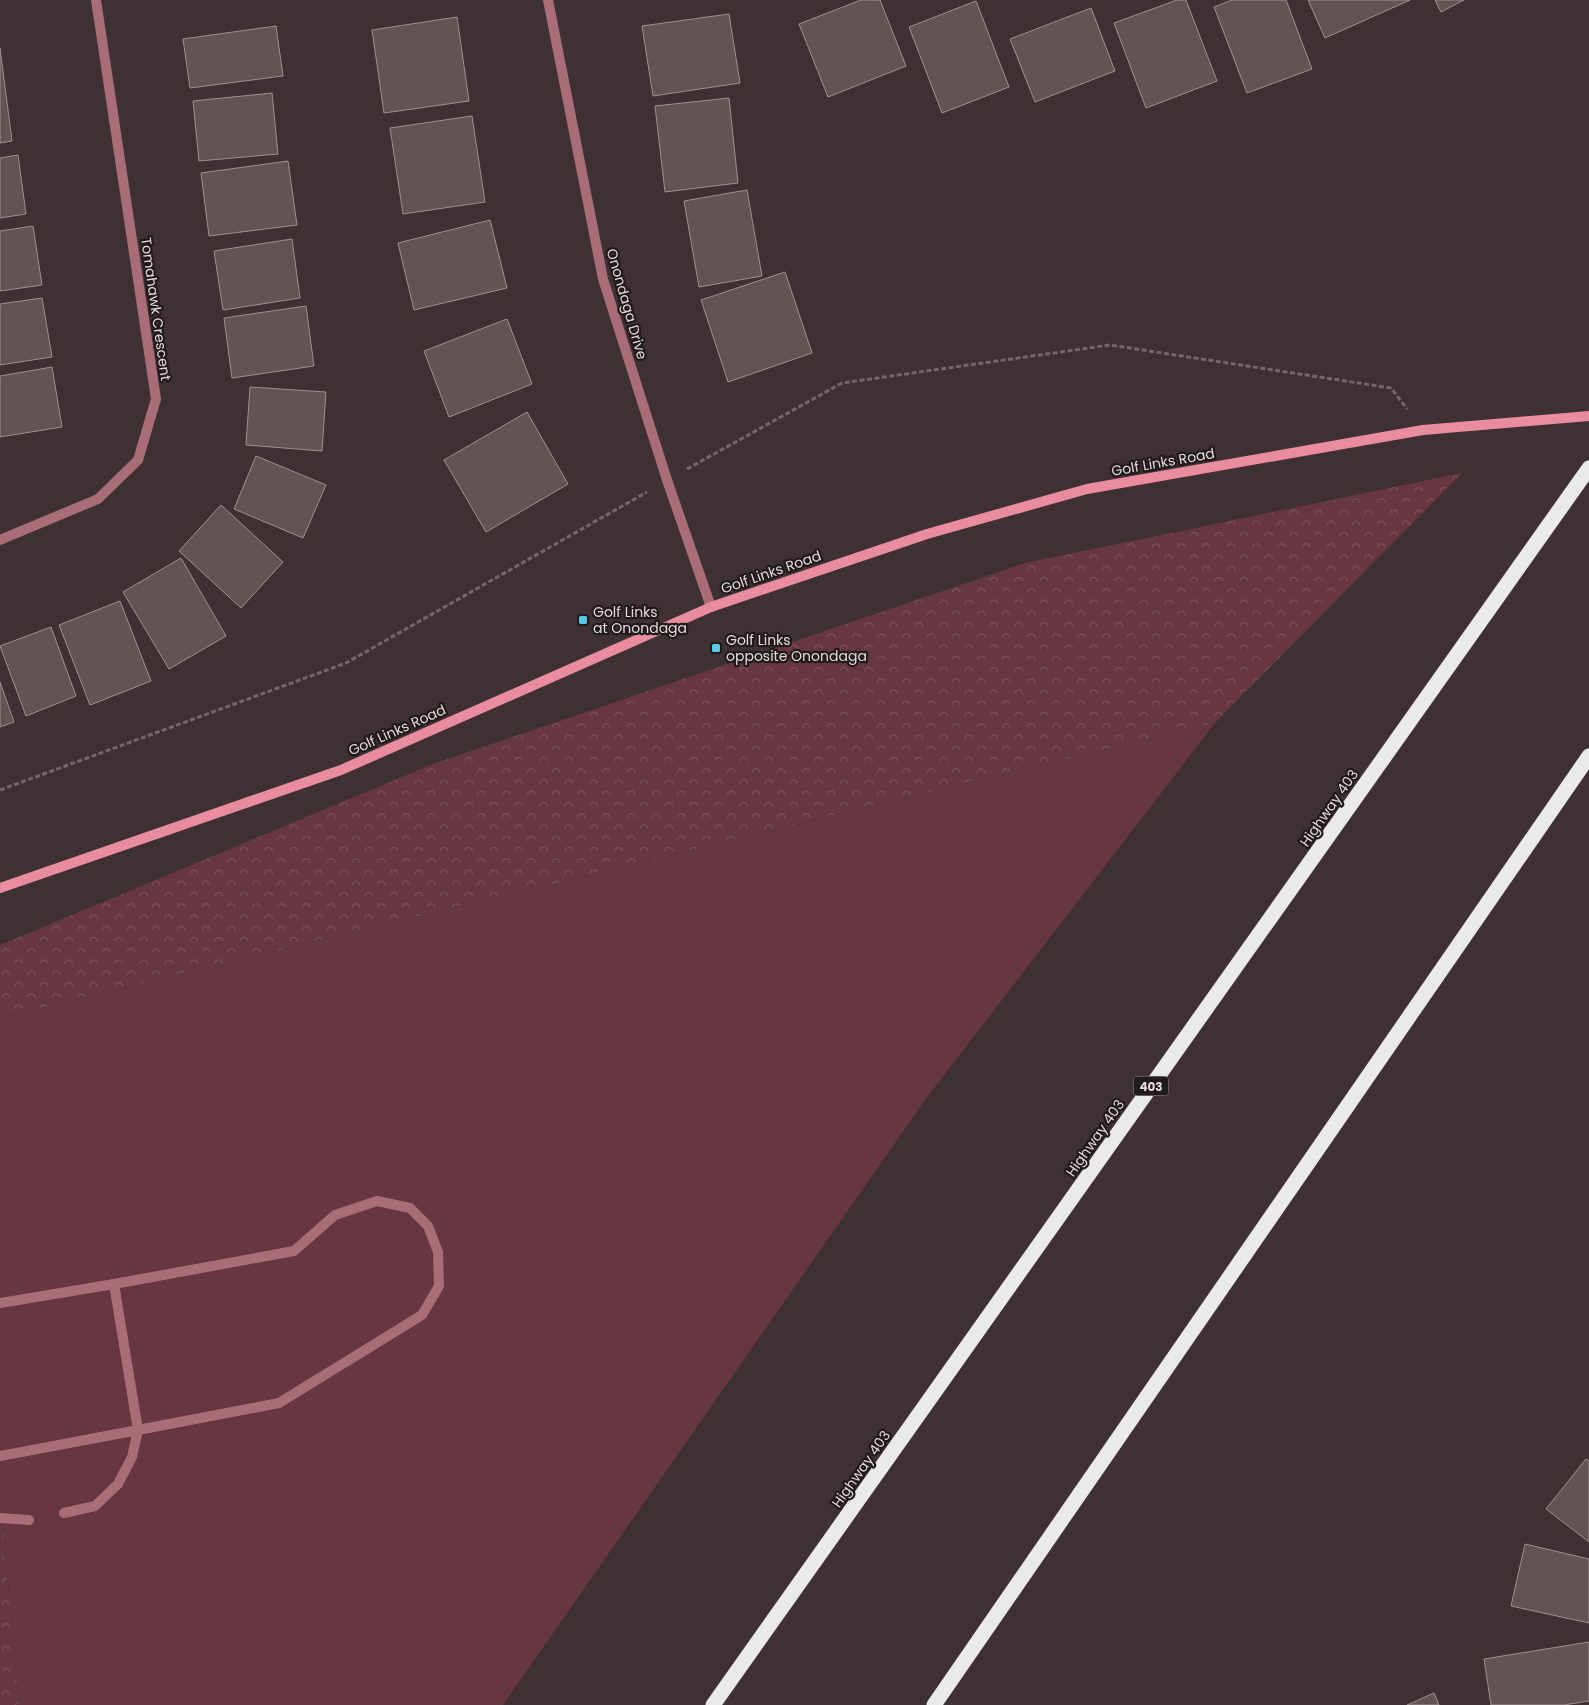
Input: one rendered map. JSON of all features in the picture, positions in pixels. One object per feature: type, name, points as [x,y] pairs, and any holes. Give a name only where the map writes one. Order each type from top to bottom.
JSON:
[{"type":"highway","name":"Highway 403","points":[[714,1705],[1589,468]]},
{"type":"highway","points":[[934,1705],[1589,756]]},
{"type":"main road","name":"Golf Links Road","points":[[0,888],[341,770],[711,607],[927,534],[1087,489],[1423,430],[1589,416]]},
{"type":"street","name":"Tomahawk Crescent","points":[[0,540],[98,499],[138,460],[156,400],[96,0]]},
{"type":"street","name":"Onondaga Drive","points":[[548,0],[603,279],[667,480],[711,607]]},
{"type":"street","points":[[0,1303],[294,1251],[335,1215],[377,1201],[410,1208],[428,1226],[438,1252],[439,1286],[422,1315],[279,1403],[0,1456]]},
{"type":"street","points":[[64,1513],[95,1506],[118,1484],[132,1457],[138,1430],[114,1284]]},
{"type":"street","points":[[0,1518],[29,1520]]},
{"type":"path","points":[[0,790],[346,663],[842,382],[1110,345],[1391,388],[1423,430]]},
{"type":"green space","points":[[1462,473],[1215,723],[0,1018],[0,945],[433,764],[1025,563]]},
{"type":"green space","points":[[1215,723],[925,1100],[503,1705],[19,1705],[0,1493],[0,1018]]},
{"type":"green space","points":[[0,1493],[19,1705],[0,1705]]},
{"type":"building","points":[[861,0],[880,0],[906,66],[828,97],[799,24]]},
{"type":"building","points":[[1177,0],[1186,0],[1217,81],[1146,108],[1114,23]]},
{"type":"building","points":[[1232,0],[1286,0],[1312,69],[1247,93],[1214,7]]},
{"type":"building","points":[[1308,0],[1410,0],[1325,38]]},
{"type":"building","points":[[1435,0],[1464,0],[1441,12]]},
{"type":"building","points":[[976,1],[1009,87],[942,113],[909,27]]},
{"type":"building","points":[[1091,8],[1115,71],[1035,102],[1010,39]]},
{"type":"building","points":[[729,14],[740,83],[653,96],[642,26]]},
{"type":"building","points":[[457,17],[469,101],[384,113],[372,30]]},
{"type":"building","points":[[276,26],[283,76],[190,88],[183,39]]},
{"type":"building","points":[[0,48],[12,141],[0,143]]},
{"type":"building","points":[[272,93],[278,154],[199,161],[193,101]]},
{"type":"building","points":[[729,98],[738,183],[665,192],[655,106]]},
{"type":"building","points":[[472,116],[485,202],[403,214],[390,128]]},
{"type":"building","points":[[18,155],[26,214],[0,218],[0,158]]},
{"type":"building","points":[[288,161],[297,225],[209,236],[201,173]]},
{"type":"building","points":[[747,190],[762,276],[699,287],[684,201]]},
{"type":"building","points":[[490,220],[507,288],[414,310],[398,243]]},
{"type":"building","points":[[33,226],[42,285],[0,291],[0,231]]},
{"type":"building","points":[[292,239],[300,298],[223,310],[214,251]]},
{"type":"building","points":[[785,272],[812,353],[728,382],[701,300]]},
{"type":"building","points":[[42,298],[52,357],[0,365],[0,304]]},
{"type":"building","points":[[306,306],[314,366],[232,378],[224,318]]},
{"type":"building","points":[[507,319],[532,384],[449,417],[424,351]]},
{"type":"building","points":[[52,367],[62,427],[0,437],[0,376]]},
{"type":"building","points":[[250,387],[326,392],[322,451],[246,445]]},
{"type":"building","points":[[527,412],[568,484],[486,532],[444,460]]},
{"type":"building","points":[[256,456],[326,485],[303,538],[234,509]]},
{"type":"building","points":[[221,505],[283,562],[241,608],[179,551]]},
{"type":"building","points":[[181,558],[226,636],[169,669],[123,592]]},
{"type":"building","points":[[120,601],[151,681],[90,705],[59,625]]},
{"type":"building","points":[[51,627],[76,696],[26,716],[0,646]]},
{"type":"building","points":[[0,682],[14,722],[0,727]]},
{"type":"building","points":[[1586,1459],[1589,1461],[1589,1542],[1546,1509]]},
{"type":"building","points":[[1525,1544],[1589,1559],[1589,1623],[1511,1606]]},
{"type":"building","points":[[1589,1642],[1589,1701],[1564,1705],[1491,1705],[1484,1659]]},
{"type":"building","points":[[1434,1693],[1439,1705],[1407,1705]]},
{"type":"place","name":"Golf Links at Onondaga","points":[[583,620]]},
{"type":"place","name":"Golf Links opposite Onondaga","points":[[716,648]]}]
